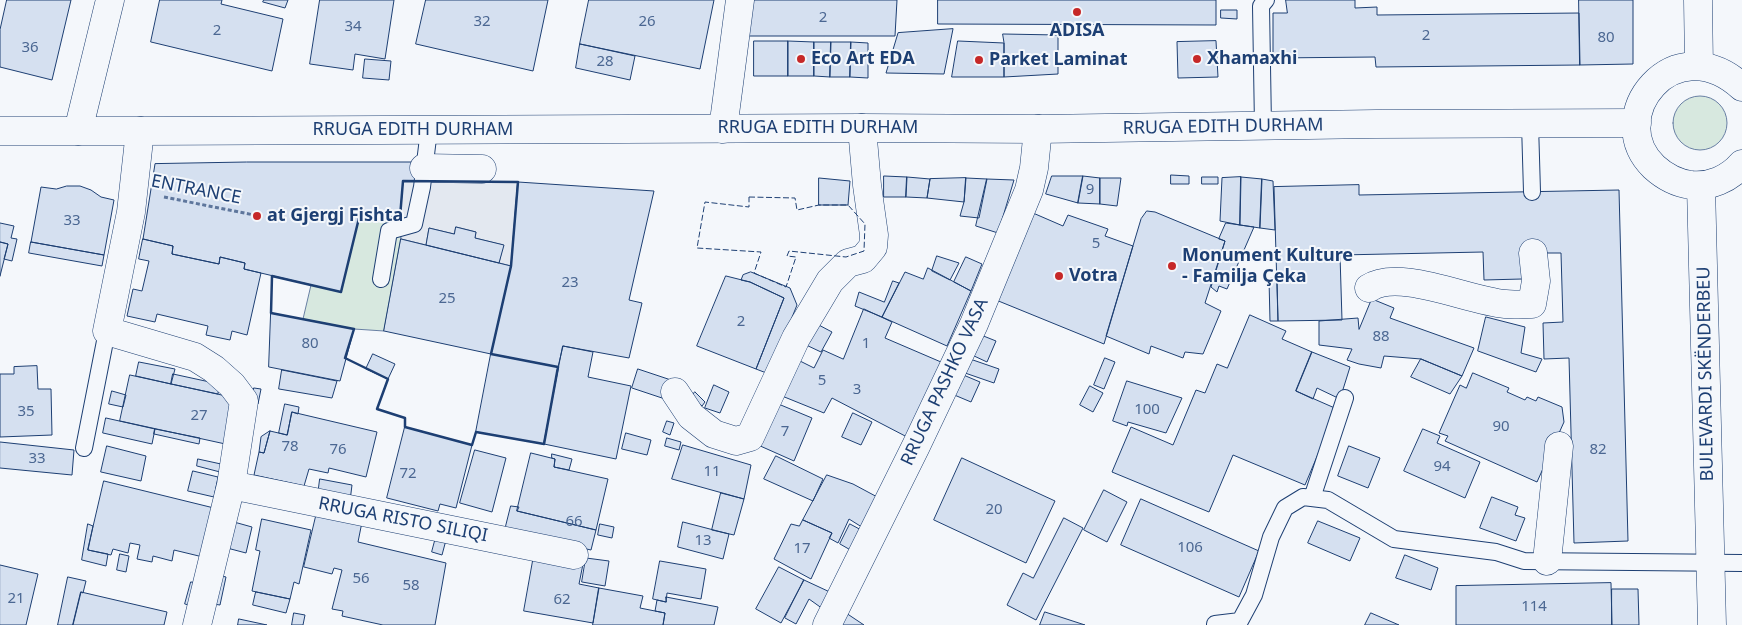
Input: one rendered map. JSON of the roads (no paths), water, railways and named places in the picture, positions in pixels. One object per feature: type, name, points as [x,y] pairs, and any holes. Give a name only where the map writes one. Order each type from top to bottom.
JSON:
[{"type":"street","points":[[78,131],[110,0]]},
{"type":"street","points":[[723,128],[740,0]]},
{"type":"street","points":[[1698,0],[1698,66]]},
{"type":"street","points":[[1742,87],[1730,76],[1715,69],[1698,66],[1683,67],[1668,73],[1646,93],[1639,108],[1637,123],[1639,143],[1648,161],[1662,175],[1681,184],[1701,186],[1720,181],[1736,171],[1742,164]]},
{"type":"street","name":"RRUGA EDITH DURHAM","points":[[0,131],[723,128],[1038,130],[1637,123]]},
{"type":"street","points":[[675,392],[691,416],[714,434],[736,441],[750,437],[796,338],[830,281],[848,263],[863,259],[873,247],[874,235],[862,128]]},
{"type":"street","name":"RRUGA PASHKO VASA","points":[[827,625],[974,324],[1029,190],[1034,168],[1038,130]]},
{"type":"street","points":[[140,131],[131,212],[107,331],[195,357],[214,369],[232,385],[244,401],[231,485],[197,625]]},
{"type":"street","points":[[424,168],[482,169]]},
{"type":"street","name":"BULEVARDI SKËNDERBEU","points":[[1701,186],[1712,625]]},
{"type":"street","points":[[1369,288],[1378,282],[1406,282],[1504,304],[1532,304],[1536,281],[1533,253]]},
{"type":"street","points":[[1547,561],[1559,446]]},
{"type":"street","name":"RRUGA RISTO SILIQI","points":[[231,485],[574,554]]},
{"type":"lane","points":[[1263,126],[1261,6],[1266,0]]},
{"type":"lane","points":[[1530,124],[1532,192]]},
{"type":"lane","points":[[381,279],[389,231],[414,224],[422,187],[429,130]]},
{"type":"lane","points":[[84,448],[107,331]]},
{"type":"lane","points":[[1312,498],[1345,398]]},
{"type":"lane","points":[[1215,624],[1240,621],[1254,595],[1271,537],[1284,508],[1303,497],[1328,500],[1394,539],[1496,552],[1524,561],[1742,563]]},
{"type":"place","name":"ADISA","points":[[1077,12]]},
{"type":"place","name":"Eco Art EDA","points":[[801,59]]},
{"type":"place","name":"Xhamaxhi","points":[[1197,59]]},
{"type":"place","name":"Parket Laminat","points":[[979,60]]},
{"type":"place","name":"at Gjergj Fishta","points":[[257,216]]},
{"type":"place","name":"Monument Kulture - Familja Çeka","points":[[1172,266]]},
{"type":"place","name":"Votra","points":[[1059,276]]}]
